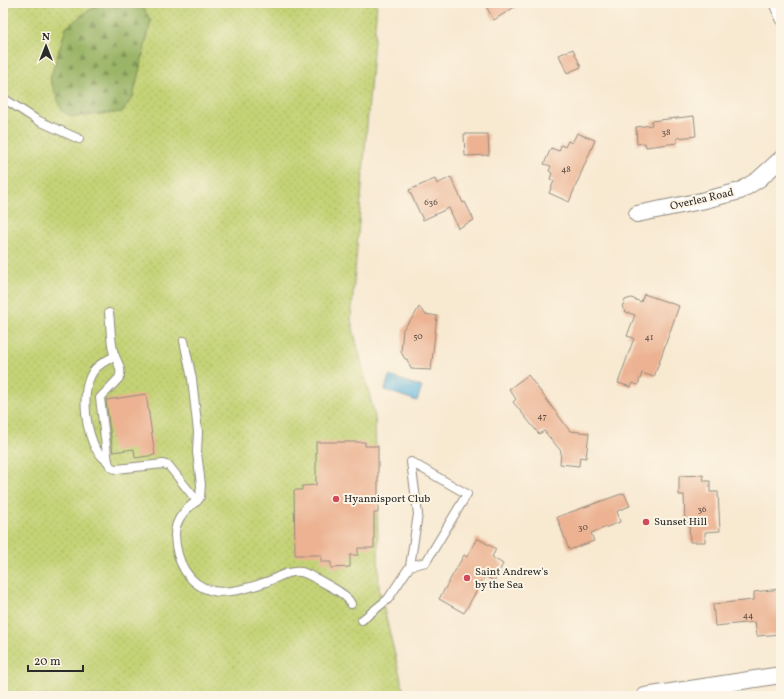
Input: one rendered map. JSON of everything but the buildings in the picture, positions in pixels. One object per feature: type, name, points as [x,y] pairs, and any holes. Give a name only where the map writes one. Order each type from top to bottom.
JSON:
[{"type":"street","name":"Overlea Road","points":[[637,214],[701,201],[740,191],[759,179],[781,159]]},
{"type":"street","points":[[645,696],[694,692],[781,675]]},
{"type":"lane","points":[[773,3],[781,21]]},
{"type":"lane","points":[[3,98],[37,120],[79,139]]},
{"type":"lane","points":[[108,462],[100,403],[102,394],[119,378],[121,374],[120,367],[112,348],[109,313]]},
{"type":"lane","points":[[184,341],[192,379],[198,432],[197,452],[201,485],[200,497],[182,514],[177,523],[175,533],[176,546],[180,562],[188,577],[198,586],[214,591],[232,591],[266,582],[290,572],[300,572],[312,576],[345,596],[351,604]]},
{"type":"lane","points":[[115,356],[96,368],[88,381],[86,389],[85,402],[93,443],[99,454],[113,469],[117,470],[163,464],[169,466],[197,501]]},
{"type":"lane","points":[[362,620],[388,599],[410,566],[418,514],[411,462],[467,494],[426,562],[410,566]]},
{"type":"green space","name":"Hyannisport Club","points":[[3,3],[377,3],[351,320],[375,418],[379,589],[405,696],[3,696]]},
{"type":"green space","points":[[102,3],[140,3],[151,21],[133,97],[122,112],[72,117],[62,111],[50,79],[66,28],[83,14]]},
{"type":"water","points":[[389,376],[422,387],[417,401],[385,390]]},
{"type":"place","name":"Hyannisport Club","points":[[336,499]]},
{"type":"place","name":"Sunset Hill","points":[[646,522]]},
{"type":"place","name":"Saint Andrew's by the Sea","points":[[467,578]]}]
